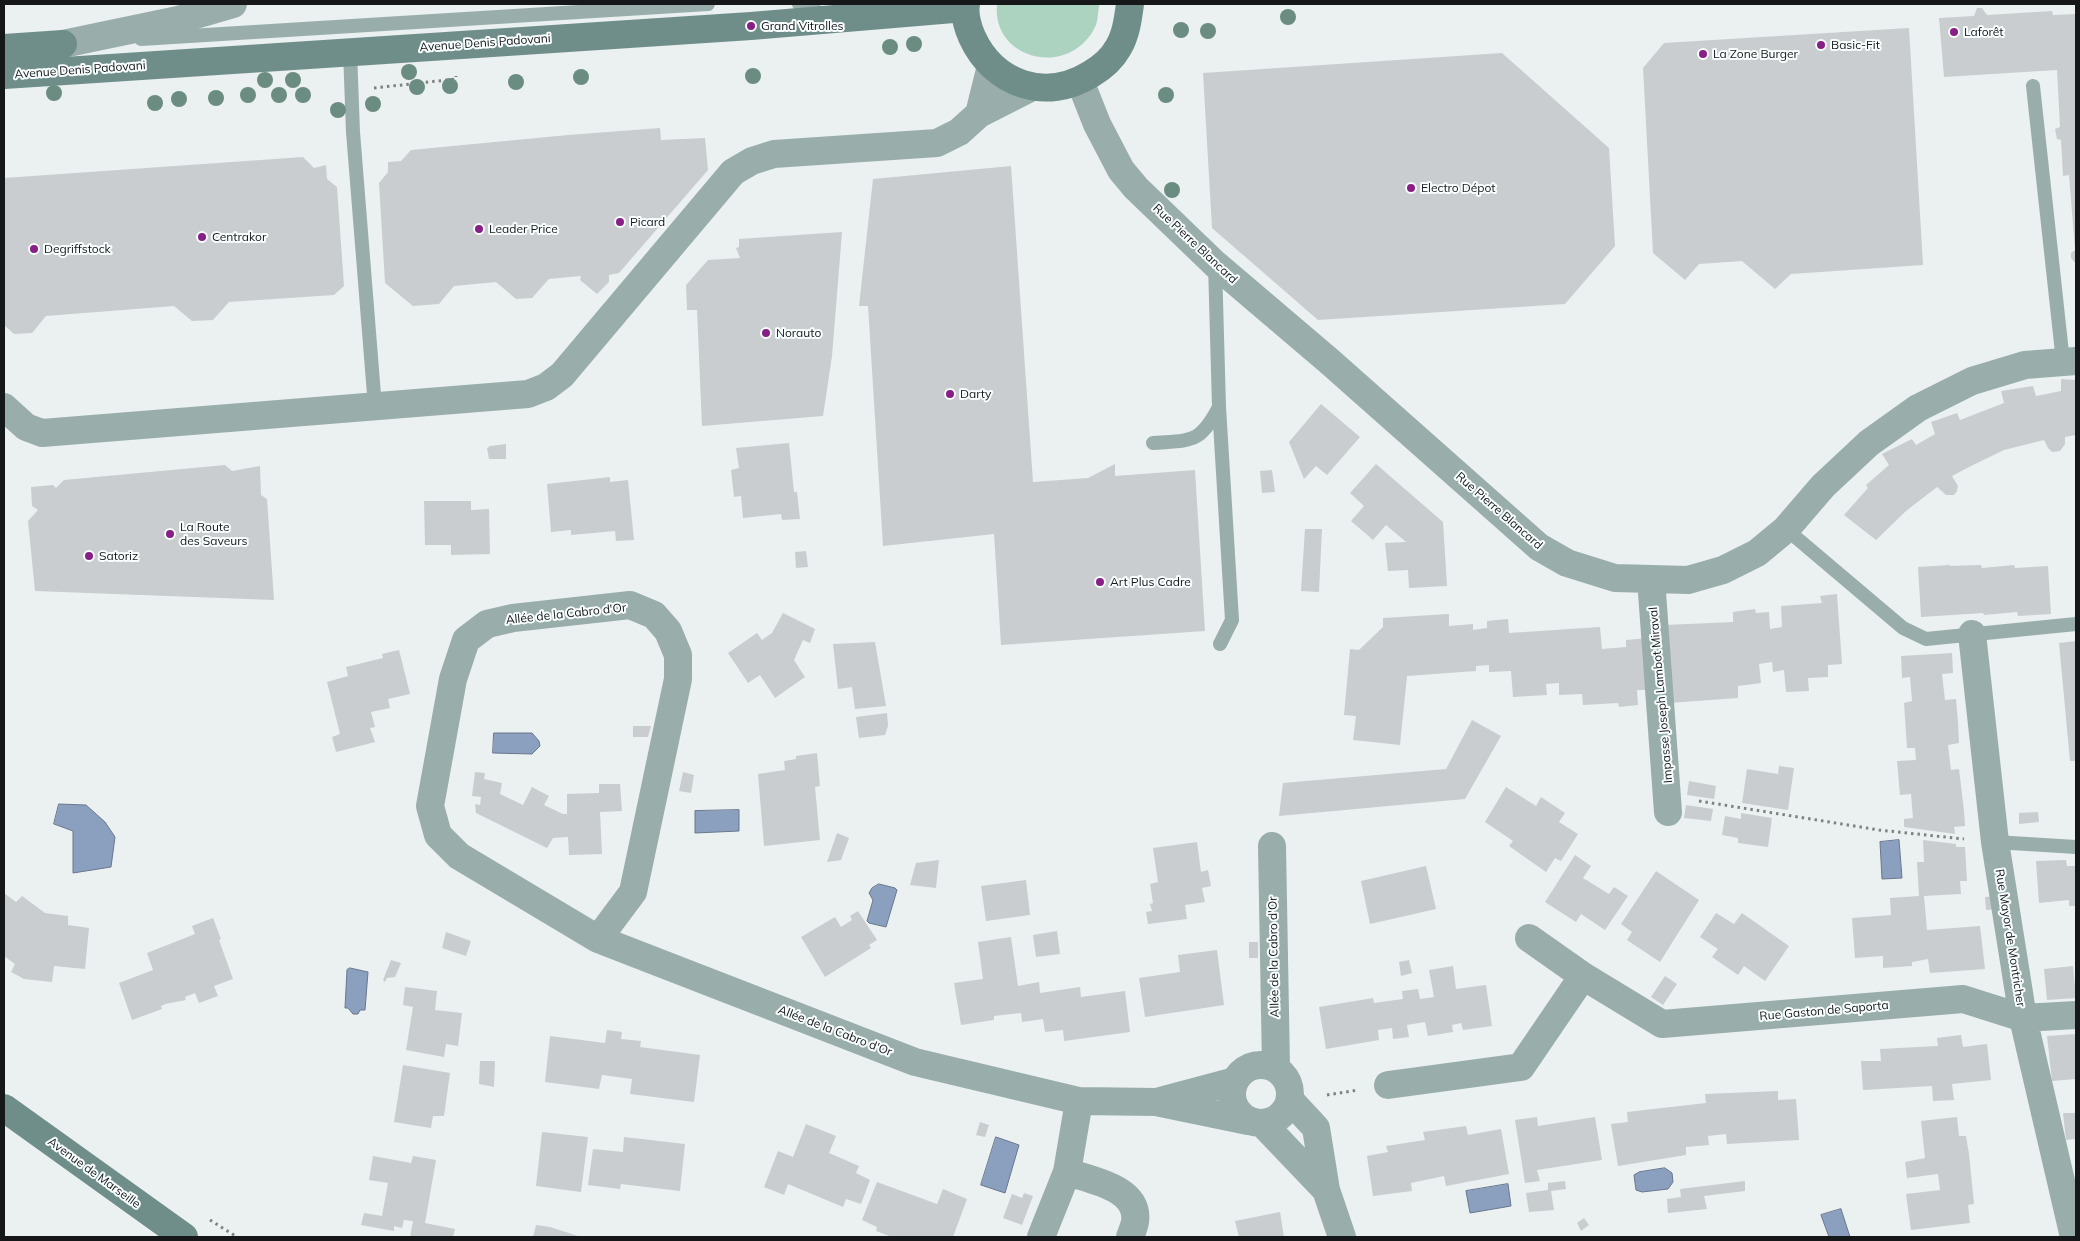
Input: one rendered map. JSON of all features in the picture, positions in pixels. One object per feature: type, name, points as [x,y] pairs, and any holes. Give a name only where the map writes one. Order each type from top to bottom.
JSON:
[{"type":"main road","name":"Avenue Denis Padovani","points":[[4,75],[835,19],[965,6],[969,29],[978,49],[991,66],[1017,82],[1032,87],[1064,86],[1080,81],[1102,68],[1118,48],[1128,24],[1130,4]]},
{"type":"main road","points":[[4,48],[63,44]]},
{"type":"main road","name":"Avenue de Marseille","points":[[4,1108],[184,1237]]},
{"type":"street","points":[[63,44],[178,20],[233,4]]},
{"type":"street","points":[[979,114],[991,66]]},
{"type":"street","name":"Rue Pierre Blancard","points":[[1080,81],[1097,124],[1121,170],[1136,188],[1215,264],[1329,361],[1539,547],[1568,563],[1615,578],[1688,580],[1723,570],[1756,553],[1786,529],[1830,480],[1869,443],[1918,408],[1972,381],[2024,365],[2070,362]]},
{"type":"street","points":[[4,408],[26,427],[42,433],[528,394],[546,387],[562,375],[733,172],[752,161],[774,154],[937,143],[959,132],[979,114],[1032,87]]},
{"type":"street","name":"Impasse Joseph Lambot Miraval","points":[[1652,579],[1669,804]]},
{"type":"street","name":"Allée de la Cabro d'Or","points":[[598,939],[633,892],[678,679],[678,655],[668,631],[654,615],[630,606],[513,618],[487,624],[466,640],[453,678],[430,806],[438,835],[459,856],[598,939],[915,1062],[1079,1101],[1156,1102],[1255,1123]]},
{"type":"street","name":"Rue Mayor de Montricher","points":[[1972,634],[1995,842],[2023,1018],[2074,1237]]},
{"type":"street","name":"Allée de la Cabro d'Or","points":[[1272,846],[1286,1085]]},
{"type":"street","name":"Rue Gaston de Saporta","points":[[1529,938],[1582,976],[1662,1024],[1963,999],[2023,1018],[2076,1015]]},
{"type":"street","points":[[1388,1085],[1521,1067],[1582,976]]},
{"type":"street","points":[[1326,1190],[1255,1123],[1236,1111],[1231,1096],[1234,1081],[1245,1069],[1260,1064],[1286,1085],[1316,1128],[1326,1190],[1342,1237]]},
{"type":"street","name":"Allée de la Cabro d'Or","points":[[1156,1102],[1234,1081]]},
{"type":"street","points":[[1255,1123],[1275,1121],[1285,1112],[1286,1085]]},
{"type":"street","points":[[1041,1237],[1067,1172],[1079,1101]]},
{"type":"street","points":[[1067,1172],[1120,1190],[1133,1205],[1135,1221],[1130,1237]]},
{"type":"lane","points":[[63,44],[708,4]]},
{"type":"lane","points":[[799,4],[835,19]]},
{"type":"lane","points":[[350,52],[353,132],[375,407]]},
{"type":"lane","points":[[2033,86],[2070,362]]},
{"type":"lane","points":[[1215,264],[1219,406],[1232,620],[1220,644]]},
{"type":"lane","points":[[1153,443],[1192,440],[1209,426],[1219,406]]},
{"type":"lane","points":[[1786,529],[1903,628],[1926,639],[2076,624]]},
{"type":"lane","points":[[1995,842],[2076,847]]},
{"type":"path","points":[[1669,804],[1879,830],[1995,842]]},
{"type":"path","points":[[1286,1085],[1317,1097],[1388,1085]]},
{"type":"green space","points":[[997,4],[1099,4],[1099,6],[1096,25],[1084,42],[1069,53],[1052,57],[1035,56],[1019,50],[1006,39],[999,23]]},
{"type":"water","points":[[494,733],[532,733],[539,741],[540,746],[532,754],[493,753]]},
{"type":"water","points":[[59,804],[86,805],[105,822],[115,837],[111,867],[73,873],[73,831],[54,824]]},
{"type":"water","points":[[739,810],[739,831],[695,833],[695,811]]},
{"type":"water","points":[[1899,840],[1902,878],[1882,879],[1880,842]]},
{"type":"water","points":[[879,884],[897,890],[886,927],[867,921],[873,900],[869,893],[872,888]]},
{"type":"water","points":[[350,968],[368,972],[365,1010],[360,1010],[358,1014],[353,1014],[348,1008],[345,1008],[347,970]]},
{"type":"water","points":[[996,1137],[1019,1145],[1005,1193],[981,1185]]},
{"type":"water","points":[[1665,1168],[1672,1173],[1673,1182],[1668,1189],[1642,1192],[1636,1190],[1634,1175],[1639,1172]]},
{"type":"water","points":[[1508,1184],[1511,1206],[1470,1213],[1466,1191]]},
{"type":"water","points":[[1841,1209],[1850,1237],[1829,1237],[1821,1215]]},
{"type":"building","points":[[1977,8],[1982,8],[1987,15],[2052,11],[2053,15],[2076,14],[2076,264],[2071,258],[2071,253],[2075,250],[2069,175],[2063,176],[2061,140],[2057,139],[2055,129],[2060,127],[2057,70],[1944,77],[1939,18],[1974,16]]},
{"type":"building","points":[[1909,28],[1923,265],[1791,274],[1775,289],[1742,261],[1699,264],[1685,280],[1653,253],[1643,68],[1664,43]]},
{"type":"building","name":"Electro Dépot","points":[[1502,53],[1609,148],[1615,246],[1565,304],[1318,320],[1212,228],[1203,73]]},
{"type":"building","name":"Leader Price","points":[[660,128],[661,140],[705,138],[708,170],[619,273],[609,275],[609,282],[597,294],[580,280],[581,276],[549,279],[532,298],[516,299],[496,282],[454,286],[439,304],[413,306],[385,283],[379,183],[388,172],[388,162],[401,161],[411,150]]},
{"type":"building","name":"Centrakor","points":[[303,157],[314,168],[326,165],[327,179],[337,187],[344,286],[334,295],[229,302],[213,320],[192,321],[174,306],[46,316],[32,333],[14,334],[4,325],[4,178]]},
{"type":"building","name":"Darty","points":[[1011,166],[1033,482],[1088,478],[1115,464],[1115,476],[1195,470],[1205,631],[1001,645],[994,534],[883,546],[868,306],[859,306],[873,179]]},
{"type":"building","name":"Norauto","points":[[842,232],[832,356],[823,416],[702,426],[697,310],[687,310],[686,285],[708,260],[740,258],[736,248],[739,247],[739,239]]},
{"type":"building","points":[[2061,379],[2076,380],[2076,435],[2065,437],[2065,444],[2060,451],[2052,452],[2044,440],[2004,450],[1952,476],[1958,486],[1954,495],[1946,495],[1937,487],[1906,511],[1876,540],[1844,515],[1868,488],[1866,485],[1889,465],[1882,454],[1912,439],[1916,445],[1935,434],[1931,422],[1957,413],[1960,420],[2004,403],[2001,391],[2033,386],[2036,396],[2061,391]]},
{"type":"building","points":[[1321,404],[1360,437],[1327,475],[1316,466],[1304,479],[1289,442]]},
{"type":"building","points":[[789,443],[794,492],[797,492],[800,519],[782,520],[781,514],[743,518],[741,496],[734,497],[731,470],[739,468],[736,448]]},
{"type":"building","points":[[506,444],[506,459],[489,459],[487,448]]},
{"type":"building","points":[[1376,464],[1443,522],[1447,586],[1409,588],[1408,570],[1388,571],[1385,543],[1406,542],[1386,525],[1373,540],[1351,521],[1364,506],[1350,493]]},
{"type":"building","points":[[225,465],[232,471],[260,466],[261,495],[267,499],[274,600],[35,591],[28,521],[38,510],[32,506],[31,487],[53,485],[56,488],[64,480]]},
{"type":"building","points":[[1272,470],[1275,492],[1262,493],[1260,471]]},
{"type":"building","points":[[610,477],[610,482],[628,480],[634,540],[616,541],[615,531],[571,535],[571,530],[551,532],[547,484]]},
{"type":"building","points":[[424,501],[471,501],[471,510],[489,509],[490,554],[451,555],[451,545],[425,545]]},
{"type":"building","points":[[1305,529],[1322,529],[1319,592],[1301,591]]},
{"type":"building","points":[[806,551],[808,567],[796,568],[795,552]]},
{"type":"building","points":[[1981,565],[1982,568],[2014,565],[2015,568],[2048,566],[2051,614],[2018,616],[2017,612],[1921,617],[1918,567]]},
{"type":"building","points":[[1837,594],[1842,664],[1828,665],[1828,677],[1808,678],[1809,691],[1786,692],[1784,670],[1773,672],[1772,662],[1759,664],[1761,683],[1738,686],[1738,698],[1669,703],[1665,625],[1733,622],[1733,612],[1755,609],[1756,613],[1769,612],[1770,629],[1782,627],[1781,606],[1822,603],[1820,596]]},
{"type":"building","points":[[783,613],[815,629],[810,643],[803,640],[794,660],[805,677],[775,698],[760,675],[748,683],[728,653],[757,633],[762,640],[772,633]]},
{"type":"building","points":[[1449,614],[1449,626],[1473,624],[1473,630],[1487,628],[1487,621],[1508,619],[1509,633],[1600,627],[1602,649],[1626,647],[1626,640],[1649,638],[1653,690],[1637,690],[1638,705],[1619,707],[1618,703],[1583,705],[1582,694],[1559,695],[1559,683],[1546,684],[1547,695],[1513,697],[1511,671],[1489,672],[1489,665],[1476,666],[1476,671],[1407,676],[1400,745],[1353,740],[1356,716],[1344,715],[1350,649],[1359,650],[1383,627],[1383,618]]},
{"type":"building","points":[[2076,641],[2076,761],[2070,761],[2059,643]]},
{"type":"building","points":[[875,642],[886,706],[855,709],[852,687],[838,689],[833,644]]},
{"type":"building","points":[[399,650],[410,694],[388,699],[390,708],[371,712],[375,727],[370,728],[375,742],[336,752],[332,737],[340,734],[327,682],[348,676],[346,667],[383,658],[382,654]]},
{"type":"building","points":[[1952,653],[1953,673],[1942,674],[1945,700],[1956,699],[1958,722],[1959,743],[1948,745],[1951,770],[1959,769],[1965,826],[1954,827],[1955,834],[1904,827],[1904,819],[1913,818],[1911,794],[1900,795],[1897,761],[1916,760],[1915,748],[1907,748],[1904,703],[1912,701],[1910,677],[1902,678],[1901,656]]},
{"type":"building","points":[[887,713],[888,726],[885,735],[859,738],[856,717]]},
{"type":"building","points":[[1472,720],[1501,736],[1465,799],[1279,816],[1283,783],[1446,769]]},
{"type":"building","points":[[633,726],[651,726],[648,737],[633,737]]},
{"type":"building","points":[[817,753],[820,786],[815,787],[820,840],[764,846],[758,774],[785,770],[784,761],[796,759],[796,756]]},
{"type":"building","points":[[1779,766],[1794,768],[1788,810],[1742,803],[1747,769],[1778,774]]},
{"type":"building","points":[[475,772],[485,773],[484,779],[502,783],[500,794],[523,805],[532,787],[549,796],[544,805],[563,814],[567,814],[567,794],[599,793],[599,784],[620,784],[622,811],[600,812],[602,854],[569,855],[568,837],[553,838],[547,848],[476,813],[475,804],[480,805],[481,797],[472,796]]},
{"type":"building","points":[[683,772],[694,775],[691,793],[679,791]]},
{"type":"building","points":[[1689,781],[1716,786],[1714,799],[1687,795]]},
{"type":"building","points":[[1506,787],[1536,806],[1541,797],[1565,813],[1559,822],[1578,834],[1561,861],[1555,858],[1546,872],[1509,846],[1513,841],[1485,822]]},
{"type":"building","points":[[1686,805],[1713,809],[1711,821],[1684,818]]},
{"type":"building","points":[[2038,812],[2039,822],[2019,824],[2019,813]]},
{"type":"building","points":[[1741,813],[1772,818],[1768,847],[1738,843],[1738,838],[1722,835],[1725,816],[1741,819]]},
{"type":"building","points":[[837,833],[849,838],[841,860],[827,862]]},
{"type":"building","points":[[1923,840],[1965,847],[1967,881],[1960,881],[1961,894],[1924,896],[1927,930],[1980,926],[1985,969],[1930,973],[1928,959],[1912,962],[1912,966],[1883,968],[1883,956],[1855,958],[1852,918],[1891,915],[1890,898],[1919,896],[1917,862],[1924,862]]},
{"type":"building","points":[[1197,842],[1201,872],[1208,870],[1211,886],[1202,888],[1205,902],[1185,905],[1187,919],[1148,924],[1146,912],[1152,911],[1150,904],[1153,903],[1150,884],[1158,882],[1153,848]]},
{"type":"building","points":[[1575,855],[1591,866],[1583,878],[1609,894],[1614,887],[1628,896],[1605,930],[1581,914],[1576,922],[1545,902]]},
{"type":"building","points":[[939,860],[936,888],[910,885],[916,863]]},
{"type":"building","points":[[2066,860],[2067,866],[2076,866],[2076,906],[2069,906],[2069,900],[2039,903],[2036,861]]},
{"type":"building","points":[[1426,866],[1436,909],[1370,924],[1361,881]]},
{"type":"building","points":[[1656,871],[1699,900],[1660,962],[1627,940],[1632,932],[1621,924]]},
{"type":"building","points":[[1026,880],[1030,915],[986,921],[981,886]]},
{"type":"building","points":[[4,893],[16,902],[22,896],[45,913],[68,916],[68,925],[89,928],[85,969],[54,966],[52,982],[24,979],[11,972],[15,964],[4,956]]},
{"type":"building","points":[[1997,896],[1998,909],[1986,910],[1985,897]]},
{"type":"building","points":[[858,911],[877,940],[869,945],[871,948],[825,977],[801,937],[835,917],[841,927],[852,920],[850,916]]},
{"type":"building","points":[[1716,913],[1734,924],[1742,913],[1789,946],[1765,981],[1744,966],[1738,975],[1712,957],[1718,949],[1700,937]]},
{"type":"building","points":[[213,918],[233,979],[214,986],[218,996],[199,1003],[195,993],[185,997],[186,1000],[165,1004],[161,1006],[162,1009],[132,1020],[119,983],[153,970],[147,953],[195,934],[192,926]]},
{"type":"building","points":[[1057,931],[1060,954],[1036,957],[1033,935]]},
{"type":"building","points":[[446,932],[471,941],[466,956],[442,948]]},
{"type":"building","points":[[1011,937],[1018,986],[1039,982],[1040,993],[1080,987],[1081,997],[1125,991],[1130,1032],[1064,1041],[1063,1030],[1045,1032],[1043,1019],[1022,1022],[1021,1013],[994,1016],[994,1020],[961,1025],[954,983],[983,979],[978,942]]},
{"type":"building","points":[[1249,942],[1258,942],[1258,958],[1249,958]]},
{"type":"building","points":[[1217,950],[1224,1005],[1145,1017],[1139,978],[1180,972],[1178,955]]},
{"type":"building","points":[[391,960],[401,963],[395,977],[387,978],[385,982],[383,980]]},
{"type":"building","points":[[1409,960],[1412,973],[1401,976],[1399,962]]},
{"type":"building","points":[[1453,966],[1456,989],[1486,985],[1492,1026],[1463,1030],[1461,1023],[1452,1025],[1453,1032],[1428,1036],[1425,1022],[1407,1025],[1409,1037],[1393,1039],[1392,1028],[1378,1030],[1379,1040],[1326,1049],[1319,1007],[1373,998],[1374,1003],[1403,999],[1402,991],[1418,989],[1420,999],[1434,997],[1429,970]]},
{"type":"building","points":[[2073,966],[2076,998],[2047,1000],[2044,969]]},
{"type":"building","points":[[1665,976],[1677,984],[1663,1005],[1651,997]]},
{"type":"building","points":[[405,987],[437,991],[435,1010],[462,1013],[458,1046],[446,1044],[444,1057],[406,1050],[413,1007],[403,1005]]},
{"type":"building","points":[[607,1030],[622,1032],[621,1039],[641,1041],[640,1047],[700,1055],[694,1102],[630,1094],[632,1079],[602,1075],[599,1089],[545,1082],[550,1036],[605,1043]]},
{"type":"building","points":[[2076,1034],[2076,1079],[2052,1081],[2047,1036]]},
{"type":"building","points":[[1961,1035],[1963,1047],[1987,1044],[1991,1080],[1952,1084],[1954,1100],[1933,1101],[1932,1086],[1863,1090],[1861,1061],[1881,1061],[1880,1049],[1938,1046],[1937,1038]]},
{"type":"building","points":[[480,1061],[495,1061],[494,1087],[479,1084]]},
{"type":"building","points":[[403,1065],[450,1073],[444,1116],[433,1116],[431,1128],[394,1122]]},
{"type":"building","points":[[1778,1091],[1778,1100],[1796,1099],[1799,1140],[1727,1144],[1726,1134],[1708,1136],[1709,1145],[1686,1147],[1686,1155],[1618,1166],[1611,1124],[1628,1122],[1627,1112],[1706,1103],[1705,1094]]},
{"type":"building","points":[[2063,1113],[2076,1113],[2076,1139],[2066,1140]]},
{"type":"building","points":[[1537,1117],[1538,1126],[1595,1117],[1602,1160],[1537,1170],[1540,1181],[1525,1183],[1515,1120]]},
{"type":"building","points":[[1957,1117],[1959,1136],[1966,1136],[1969,1154],[1974,1204],[1968,1205],[1970,1223],[1911,1230],[1906,1194],[1940,1190],[1938,1174],[1907,1178],[1905,1162],[1925,1158],[1921,1121]]},
{"type":"building","points":[[980,1122],[989,1125],[985,1137],[976,1135]]},
{"type":"building","points":[[806,1124],[836,1136],[829,1153],[859,1166],[856,1173],[870,1180],[861,1204],[846,1199],[843,1207],[788,1184],[784,1195],[764,1187],[778,1151],[793,1157]]},
{"type":"building","points":[[1466,1126],[1468,1135],[1501,1129],[1509,1174],[1446,1186],[1444,1176],[1411,1183],[1412,1191],[1373,1196],[1367,1156],[1388,1152],[1386,1146],[1425,1140],[1423,1132]]},
{"type":"building","points":[[542,1132],[588,1137],[581,1192],[536,1186]]},
{"type":"building","points":[[624,1137],[685,1144],[680,1191],[621,1184],[620,1189],[588,1185],[593,1149],[623,1152]]},
{"type":"building","points":[[373,1156],[411,1163],[413,1156],[436,1160],[425,1223],[455,1229],[453,1237],[410,1237],[413,1221],[404,1220],[402,1228],[394,1226],[394,1231],[361,1225],[364,1213],[382,1216],[388,1183],[369,1180]]},
{"type":"building","points":[[1565,1181],[1566,1189],[1551,1191],[1554,1210],[1529,1212],[1526,1193],[1548,1190],[1548,1183]]},
{"type":"building","points":[[1745,1181],[1745,1191],[1704,1196],[1707,1209],[1668,1213],[1667,1199],[1681,1197],[1680,1189]]},
{"type":"building","points":[[877,1182],[937,1204],[943,1189],[967,1199],[953,1237],[892,1237],[876,1231],[877,1227],[862,1220]]},
{"type":"building","points":[[1024,1193],[1033,1196],[1022,1225],[1003,1218],[1012,1194],[1022,1198]]},
{"type":"building","points":[[1280,1212],[1284,1237],[1239,1237],[1235,1221]]},
{"type":"building","points":[[1584,1218],[1589,1225],[1581,1231],[1577,1223]]},
{"type":"building","points":[[536,1225],[550,1227],[581,1237],[533,1237]]},
{"type":"place","name":"Grand Vitrolles","points":[[751,26]]},
{"type":"place","name":"Laforêt","points":[[1954,32]]},
{"type":"place","name":"Basic-Fit","points":[[1821,45]]},
{"type":"place","name":"La Zone Burger","points":[[1703,54]]},
{"type":"place","name":"Electro Dépot","points":[[1411,188]]},
{"type":"place","name":"Picard","points":[[620,222]]},
{"type":"place","name":"Leader Price","points":[[479,229]]},
{"type":"place","name":"Centrakor","points":[[202,237]]},
{"type":"place","name":"Degriffstock","points":[[34,249]]},
{"type":"place","name":"Norauto","points":[[766,333]]},
{"type":"place","name":"Darty","points":[[950,394]]},
{"type":"place","name":"La Route des Saveurs","points":[[170,534]]},
{"type":"place","name":"Satoriz","points":[[89,556]]},
{"type":"place","name":"Art Plus Cadre","points":[[1100,582]]}]
